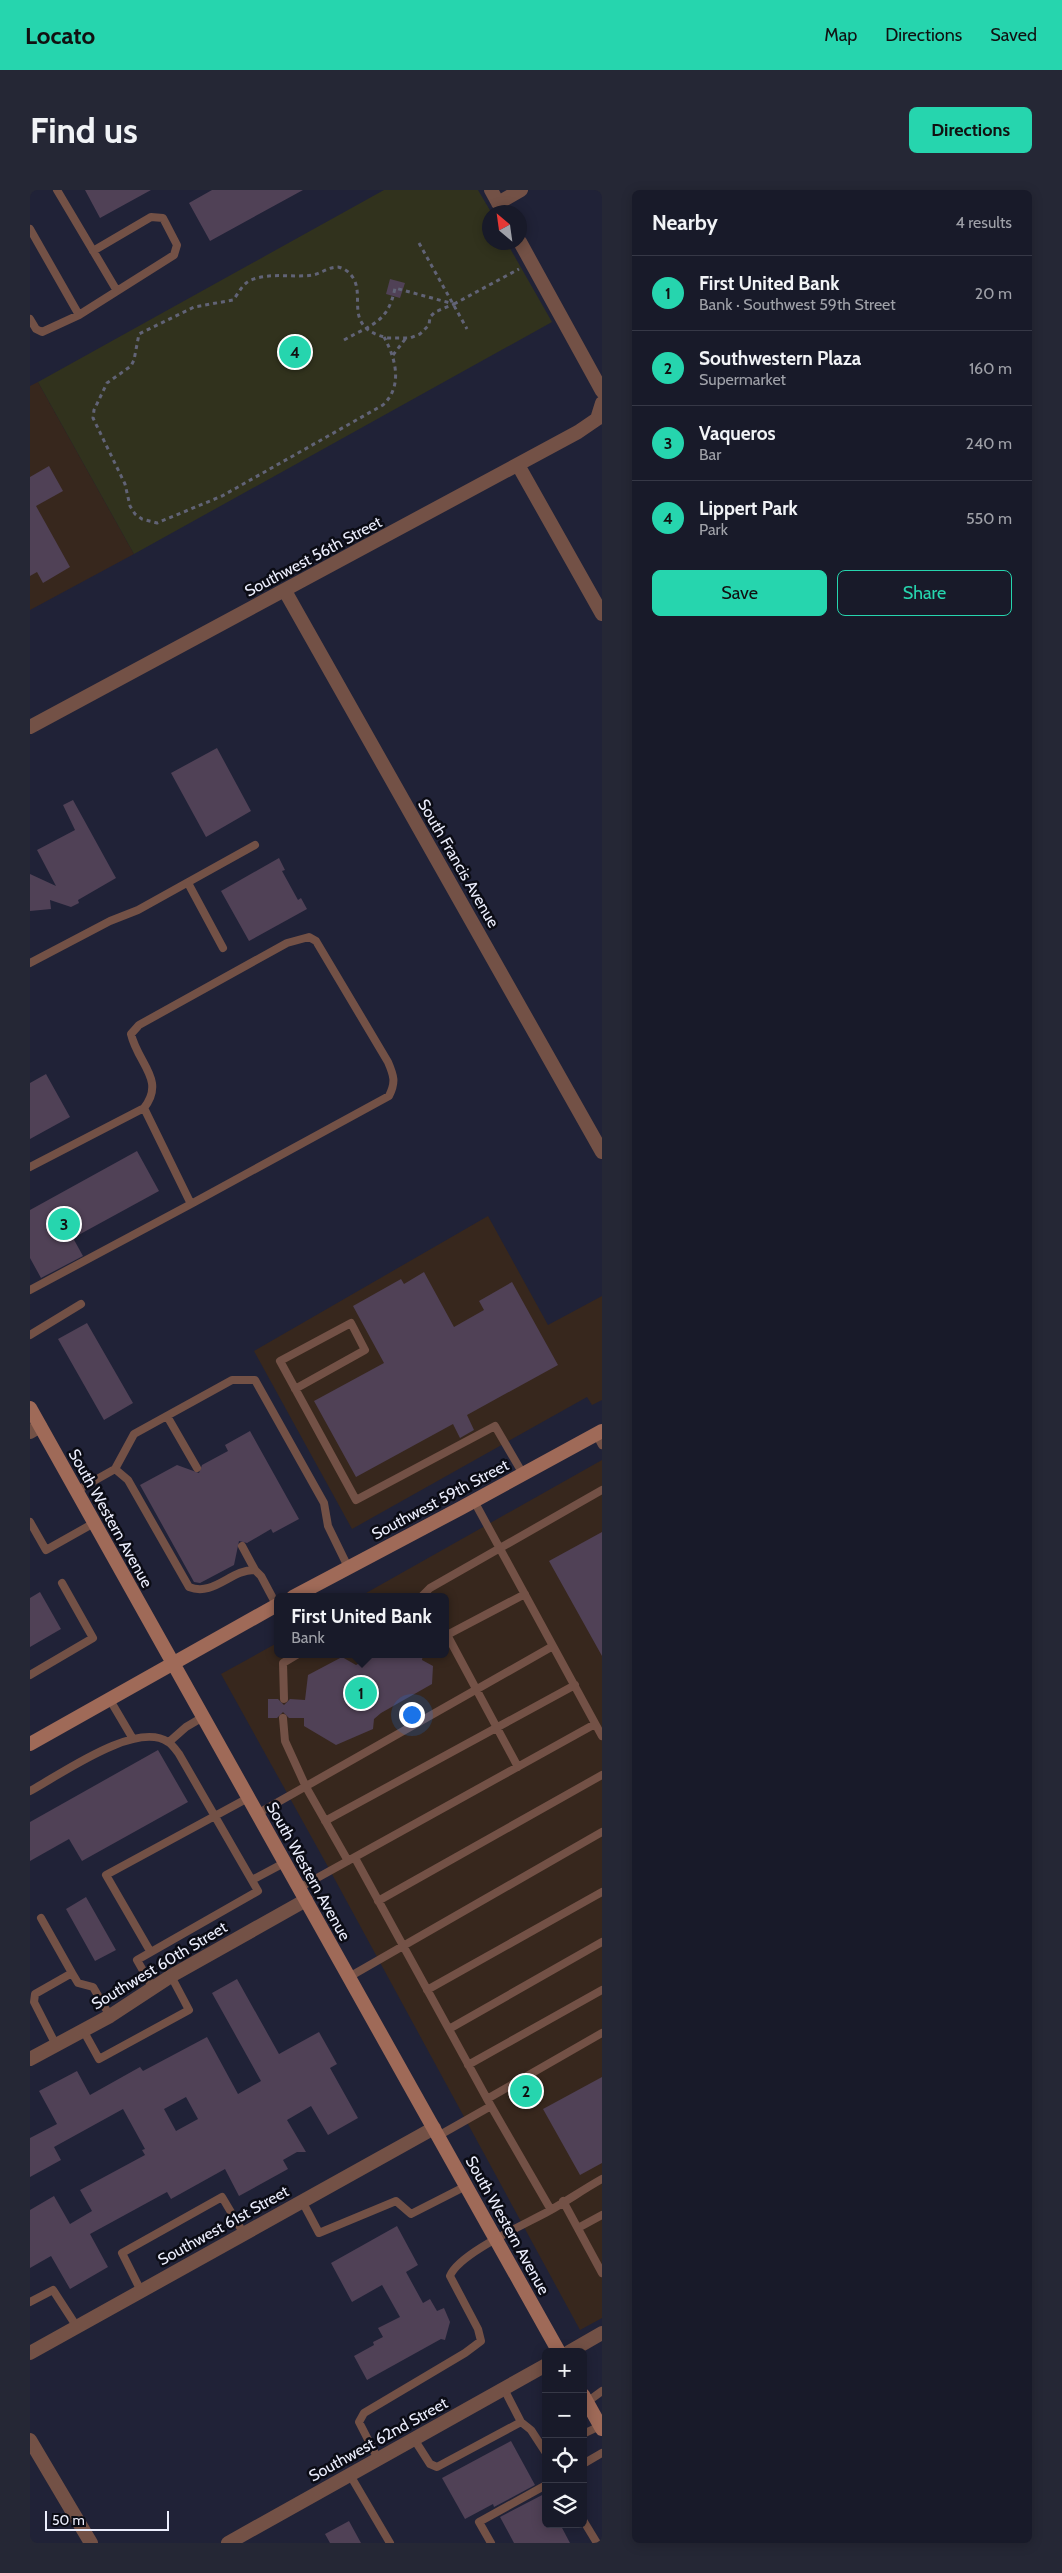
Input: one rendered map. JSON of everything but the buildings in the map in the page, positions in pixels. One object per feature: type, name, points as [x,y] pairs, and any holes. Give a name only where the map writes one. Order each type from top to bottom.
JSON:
[{"type":"main road","name":"South Western Avenue","points":[[30,1408],[35,1429],[76,1490],[557,2348]]},
{"type":"main road","name":"Southwest 59th Street","points":[[302,1593],[523,1474],[600,1437]]},
{"type":"main road","points":[[30,1744],[274,1608]]},
{"type":"main road","points":[[587,2402],[601,2427]]},
{"type":"street","points":[[491,190],[498,205]]},
{"type":"street","points":[[504,205],[521,190]]},
{"type":"street","points":[[524,250],[602,391]]},
{"type":"street","name":"Southwest 56th Street","points":[[30,727],[518,464],[597,419],[602,403]]},
{"type":"street","points":[[518,464],[602,614]]},
{"type":"street","name":"South Francis Avenue","points":[[285,591],[597,1131],[602,1152]]},
{"type":"street","name":"Southwest 60th Street","points":[[30,2060],[110,2016],[302,1894]]},
{"type":"street","name":"Southwest 61st Street","points":[[30,2353],[302,2201],[436,2132]]},
{"type":"street","points":[[576,2348],[602,2333]]},
{"type":"street","name":"Southwest 62nd Street","points":[[228,2543],[542,2367]]},
{"type":"street","points":[[30,2440],[91,2543]]},
{"type":"lane","points":[[57,190],[117,291]]},
{"type":"lane","points":[[30,319],[36,329],[42,332],[79,315],[174,255],[177,245],[163,218],[151,217],[93,251]]},
{"type":"lane","points":[[30,229],[79,315]]},
{"type":"lane","points":[[30,963],[110,921],[138,910],[255,844]]},
{"type":"lane","points":[[188,883],[224,948]]},
{"type":"lane","points":[[30,1168],[144,1108],[152,1098],[154,1086],[133,1044],[131,1034],[139,1025],[287,943],[309,937],[316,941],[395,1077],[394,1086],[389,1096],[30,1290]]},
{"type":"lane","points":[[144,1108],[192,1204]]},
{"type":"lane","points":[[30,1334],[81,1304]]},
{"type":"lane","points":[[295,1388],[366,1350],[351,1322],[280,1361],[356,1500],[495,1426],[523,1474]]},
{"type":"lane","points":[[76,1490],[115,1469],[134,1434],[232,1380],[255,1380],[324,1504],[328,1526],[348,1568]]},
{"type":"lane","points":[[167,1416],[197,1468]]},
{"type":"lane","points":[[115,1469],[128,1480],[146,1505],[180,1565],[189,1586],[196,1590],[219,1584],[246,1570],[255,1570]]},
{"type":"lane","points":[[426,1593],[430,1588],[602,1490]]},
{"type":"lane","points":[[474,1501],[602,1736]]},
{"type":"lane","points":[[30,1522],[46,1550],[94,1523]]},
{"type":"lane","points":[[242,1546],[274,1600]]},
{"type":"lane","points":[[30,1675],[93,1638],[62,1583]]},
{"type":"lane","points":[[449,1632],[525,1594]]},
{"type":"lane","points":[[449,1638],[518,1767]]},
{"type":"lane","points":[[257,1814],[553,1646]]},
{"type":"lane","points":[[284,1699],[284,1663],[292,1658]]},
{"type":"lane","points":[[325,1821],[574,1685]]},
{"type":"lane","points":[[110,1700],[132,1739]]},
{"type":"lane","points":[[169,1742],[186,1727],[203,1717]]},
{"type":"lane","points":[[283,1718],[284,1741],[306,1787],[325,1821],[378,1900],[468,2065],[551,2210]]},
{"type":"lane","points":[[302,1894],[351,1860],[595,1724]]},
{"type":"lane","points":[[30,1791],[109,1748],[132,1739],[159,1738],[169,1742],[178,1754],[216,1816],[258,1891],[137,1960],[153,1988]]},
{"type":"lane","points":[[378,1900],[602,1774]]},
{"type":"lane","points":[[150,1951],[106,1875],[248,1798]]},
{"type":"lane","points":[[349,1977],[602,1832]]},
{"type":"lane","points":[[252,1880],[284,1863]]},
{"type":"lane","points":[[427,1990],[602,1892]]},
{"type":"lane","points":[[41,1918],[78,1983],[93,1987],[110,2016]]},
{"type":"lane","points":[[448,2029],[602,1942]]},
{"type":"lane","points":[[56,2045],[34,2002],[35,1994],[72,1973]]},
{"type":"lane","points":[[83,2030],[99,2059],[189,2010],[171,1976]]},
{"type":"lane","points":[[468,2065],[602,1990]]},
{"type":"lane","points":[[436,2132],[602,2033]]},
{"type":"lane","points":[[378,2459],[360,2422],[364,2413],[465,2353],[481,2341],[478,2329],[450,2276],[454,2268],[496,2239],[551,2210],[602,2179]]},
{"type":"lane","points":[[302,2201],[319,2233],[396,2201],[411,2214],[466,2186]]},
{"type":"lane","points":[[141,2291],[122,2253],[222,2197],[244,2234]]},
{"type":"lane","points":[[563,2201],[602,2273]]},
{"type":"lane","points":[[578,2228],[602,2216]]},
{"type":"lane","points":[[30,2302],[53,2290],[77,2327]]},
{"type":"lane","points":[[504,2389],[521,2422],[531,2430],[542,2447]]},
{"type":"lane","points":[[587,2397],[602,2391]]},
{"type":"lane","points":[[414,2439],[430,2464],[437,2467],[521,2422]]},
{"type":"lane","points":[[587,2432],[601,2427]]},
{"type":"lane","points":[[587,2462],[602,2453]]},
{"type":"lane","points":[[350,2475],[390,2543]]},
{"type":"lane","points":[[491,2543],[479,2522],[542,2487]]},
{"type":"lane","points":[[587,2527],[596,2543]]},
{"type":"path","points":[[419,243],[467,329]]},
{"type":"path","points":[[384,337],[393,356],[396,378],[394,391],[383,406],[222,496],[168,520],[157,523],[146,521],[135,514],[130,506],[125,484],[93,418],[94,410],[108,383],[130,366],[134,360],[140,334],[194,307],[233,300],[243,286],[252,280],[314,274],[330,267],[342,268],[351,273],[356,283],[356,306],[366,328],[384,337],[406,338],[420,334],[429,325],[430,317],[434,312],[454,304],[531,262]]},
{"type":"path","points":[[344,340],[366,328],[387,313],[395,288],[454,304]]},
{"type":"path","points":[[393,356],[406,338]]},
{"type":"shaded area","points":[[38,382],[134,554],[30,610],[30,386]]},
{"type":"shaded area","points":[[488,1216],[548,1325],[602,1296],[602,1400],[592,1405],[587,1397],[352,1529],[254,1351]]},
{"type":"shaded area","points":[[602,1460],[602,2318],[580,2330],[221,1674],[274,1645],[274,1658],[449,1658],[449,1593],[366,1593]]},
{"type":"green space","points":[[384,190],[478,190],[487,205],[482,205],[482,250],[511,250],[552,322],[134,554],[38,382]]},
{"type":"place","name":"Lippert Park","points":[[295,352]]},
{"type":"place","name":"Vaqueros","points":[[64,1224]]},
{"type":"place","name":"First United Bank","points":[[361,1693]]},
{"type":"place","name":"Southwestern Plaza","points":[[526,2091]]}]
